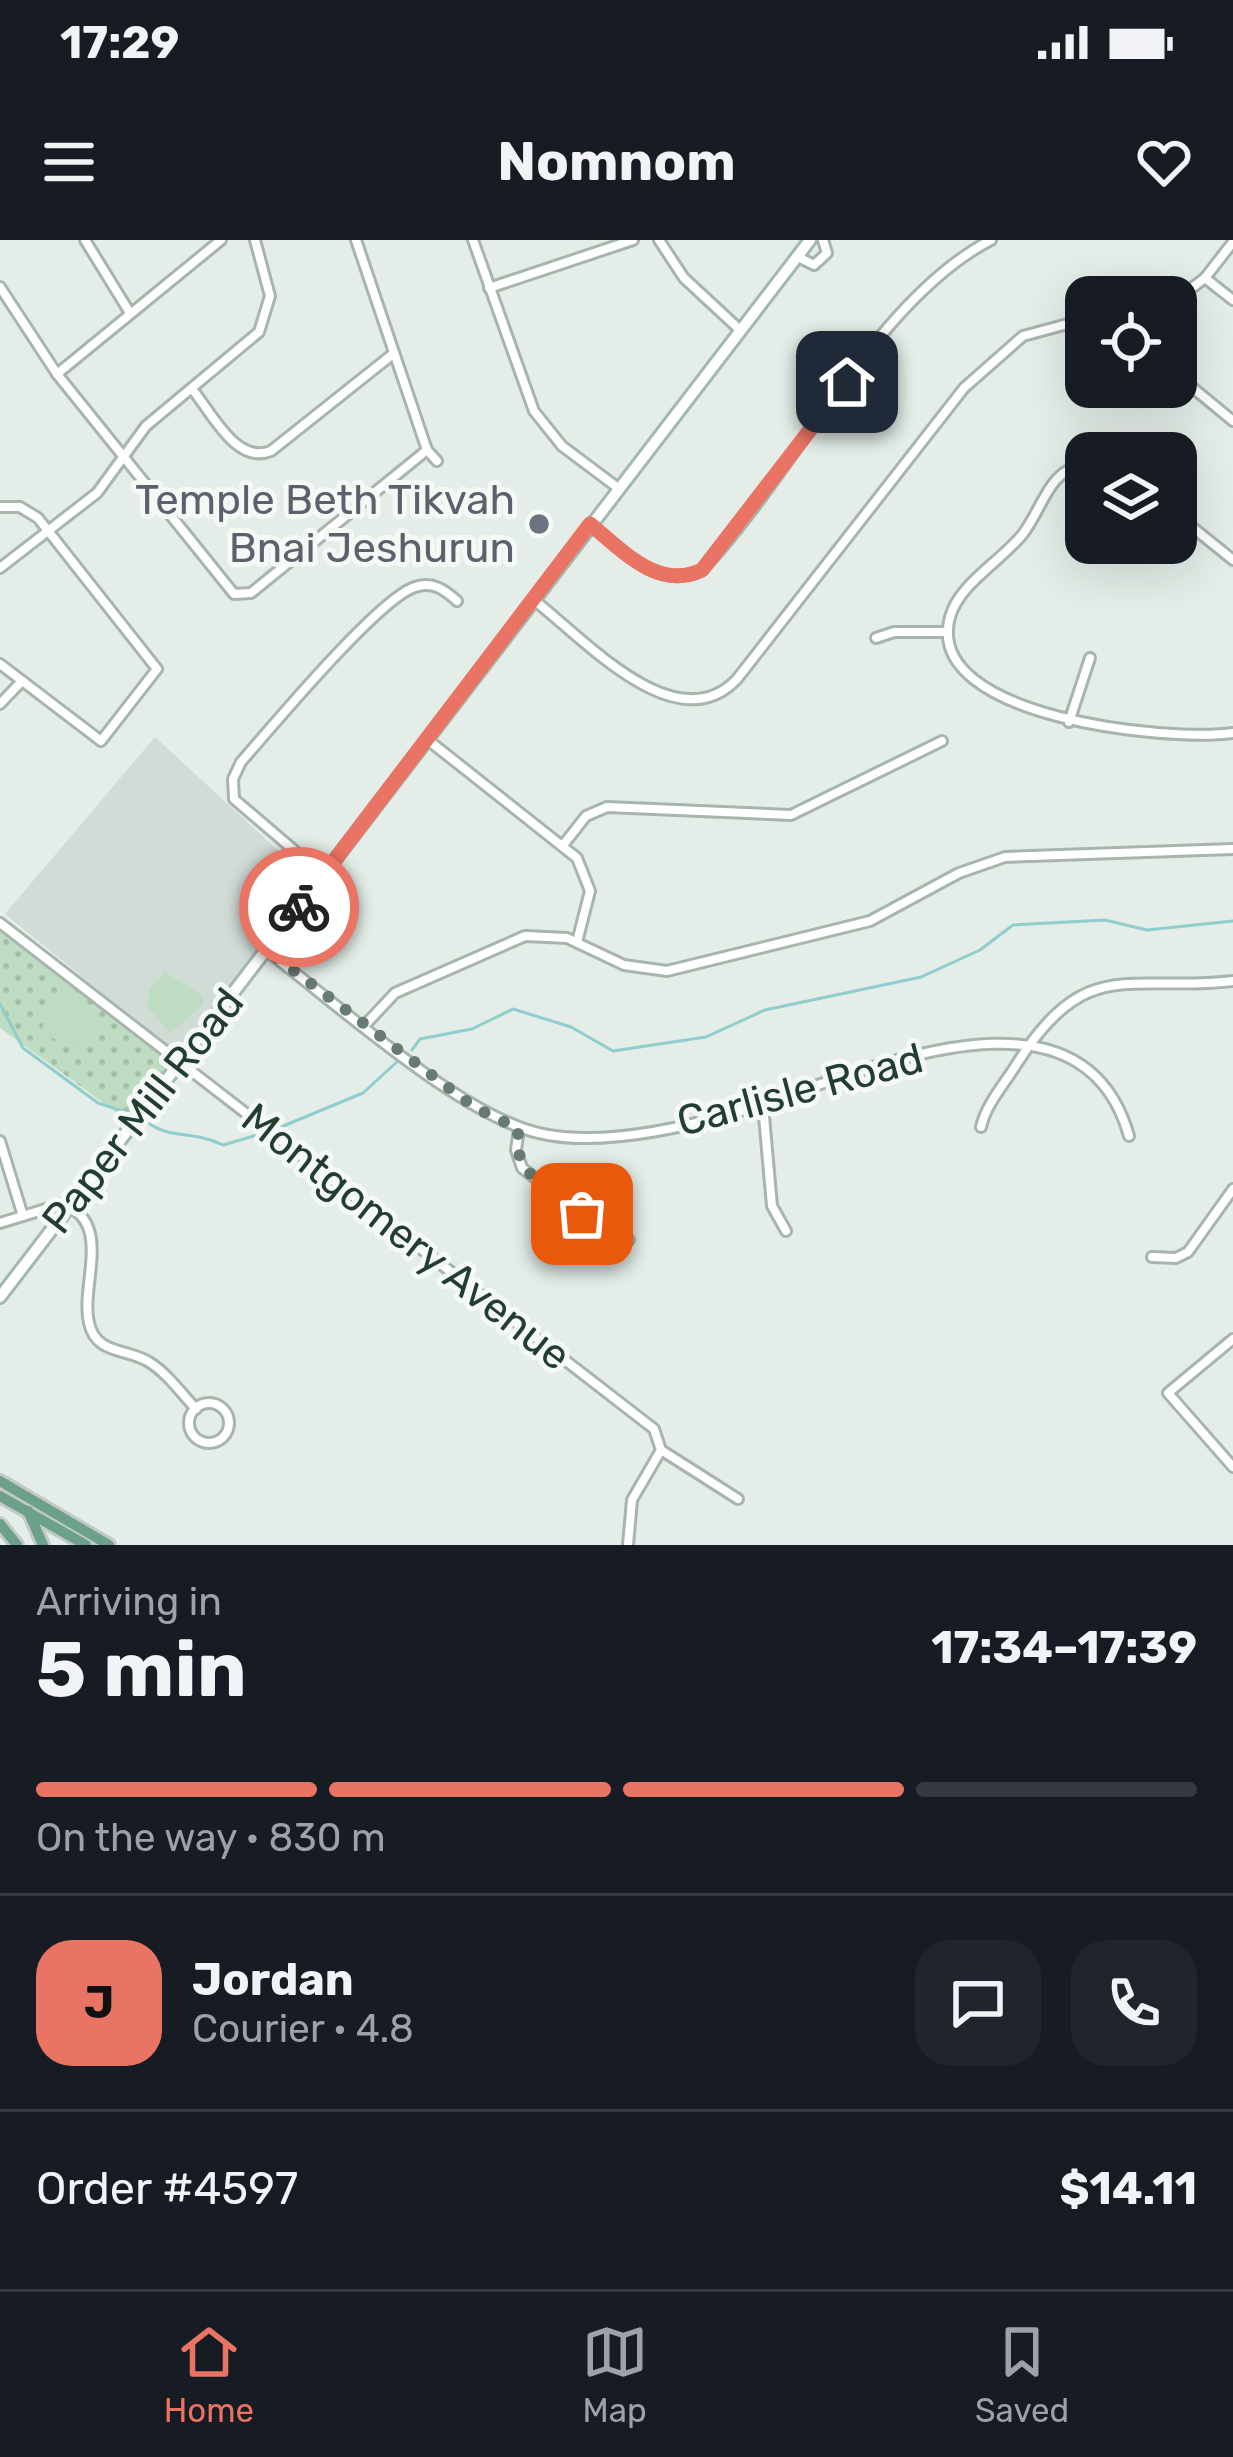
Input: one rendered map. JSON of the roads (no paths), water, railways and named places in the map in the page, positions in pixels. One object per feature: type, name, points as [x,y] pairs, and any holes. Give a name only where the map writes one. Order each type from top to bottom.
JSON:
[{"type":"main road","name":"Paper Mill Road","points":[[0,1297],[810,240]]},
{"type":"main road","points":[[3,1487],[28,1512],[86,1545]]},
{"type":"main road","points":[[3,1487],[109,1545]]},
{"type":"main road","points":[[28,1512],[43,1545]]},
{"type":"main road","points":[[0,1524],[17,1545]]},
{"type":"street","points":[[85,240],[130,313]]},
{"type":"street","points":[[57,374],[221,240]]},
{"type":"street","points":[[0,568],[104,486],[146,426],[255,338],[266,320],[270,296],[260,240]]},
{"type":"street","points":[[356,240],[428,450],[437,460]]},
{"type":"street","points":[[473,240],[534,411],[562,446],[618,488]]},
{"type":"street","points":[[489,288],[633,240]]},
{"type":"street","points":[[659,240],[684,278],[739,329]]},
{"type":"street","points":[[797,256],[814,265],[827,253],[823,240]]},
{"type":"street","points":[[590,524],[655,573],[680,577],[702,570],[893,325],[959,260],[991,240]]},
{"type":"street","points":[[1197,284],[1233,242]]},
{"type":"street","points":[[1205,278],[1233,300]]},
{"type":"street","points":[[0,287],[57,374],[226,590],[245,596],[428,450]]},
{"type":"street","points":[[532,599],[664,697],[711,699],[737,680],[964,388],[1023,336],[1065,325]]},
{"type":"street","points":[[192,389],[241,450],[256,456],[271,451],[393,354]]},
{"type":"street","points":[[1197,391],[1233,421]]},
{"type":"street","points":[[1065,473],[1054,478],[1023,533],[955,605],[948,632],[954,658],[964,670],[1069,722],[1161,736],[1233,733]]},
{"type":"street","points":[[0,507],[30,511],[157,669],[101,741],[0,664]]},
{"type":"street","points":[[1197,531],[1233,560]]},
{"type":"street","points":[[323,875],[234,799],[233,779],[241,762],[326,667],[404,592],[421,584],[443,588],[457,601]]},
{"type":"street","points":[[876,638],[894,632],[948,632]]},
{"type":"street","points":[[1069,722],[1090,658]]},
{"type":"street","points":[[0,704],[22,681]]},
{"type":"street","points":[[428,740],[564,844],[582,866],[590,887],[577,942]]},
{"type":"street","points":[[564,844],[586,816],[607,807],[796,813],[942,741]]},
{"type":"street","points":[[365,1025],[395,993],[506,940],[541,934],[577,942],[634,968],[681,969],[870,921],[958,873],[1005,857],[1233,849]]},
{"type":"street","name":"Montgomery Avenue","points":[[0,923],[647,1422],[662,1450],[738,1499]]},
{"type":"street","name":"Carlisle Road","points":[[268,951],[474,1107],[519,1129],[595,1137],[763,1105],[834,1079],[964,1047],[1030,1043],[1078,1060],[1100,1076],[1119,1104],[1129,1136]]},
{"type":"street","points":[[981,1127],[1030,1043],[1057,1011],[1117,984],[1233,981]]},
{"type":"street","points":[[763,1105],[771,1201],[786,1231]]},
{"type":"street","points":[[519,1129],[516,1154],[522,1168],[610,1235],[628,1240]]},
{"type":"street","points":[[0,1141],[23,1216]]},
{"type":"street","points":[[1152,1257],[1176,1258],[1187,1252],[1233,1189]]},
{"type":"street","points":[[0,1223],[69,1206],[86,1222],[91,1238],[88,1315],[93,1334],[108,1348],[151,1363],[196,1408]]},
{"type":"street","points":[[1233,1339],[1168,1393],[1233,1467]]},
{"type":"street","points":[[208,1403],[221,1407],[229,1425],[224,1437],[206,1443],[193,1434],[190,1420],[196,1408],[208,1403]]},
{"type":"street","points":[[628,1545],[632,1499],[662,1450]]},
{"type":"waterway","points":[[412,1050],[420,1039],[472,1029],[513,1009],[571,1027],[613,1051],[706,1037],[765,1010],[921,977],[980,950],[1013,925],[1105,920],[1147,930],[1233,921]]},
{"type":"waterway","points":[[0,1004],[23,1048],[98,1103],[126,1112]]},
{"type":"waterway","points":[[276,1129],[363,1093],[399,1060]]},
{"type":"waterway","points":[[147,1122],[223,1145],[264,1133]]},
{"type":"place","name":"Temple Beth Tikvah Bnai Jeshurun","points":[[539,524]]}]
